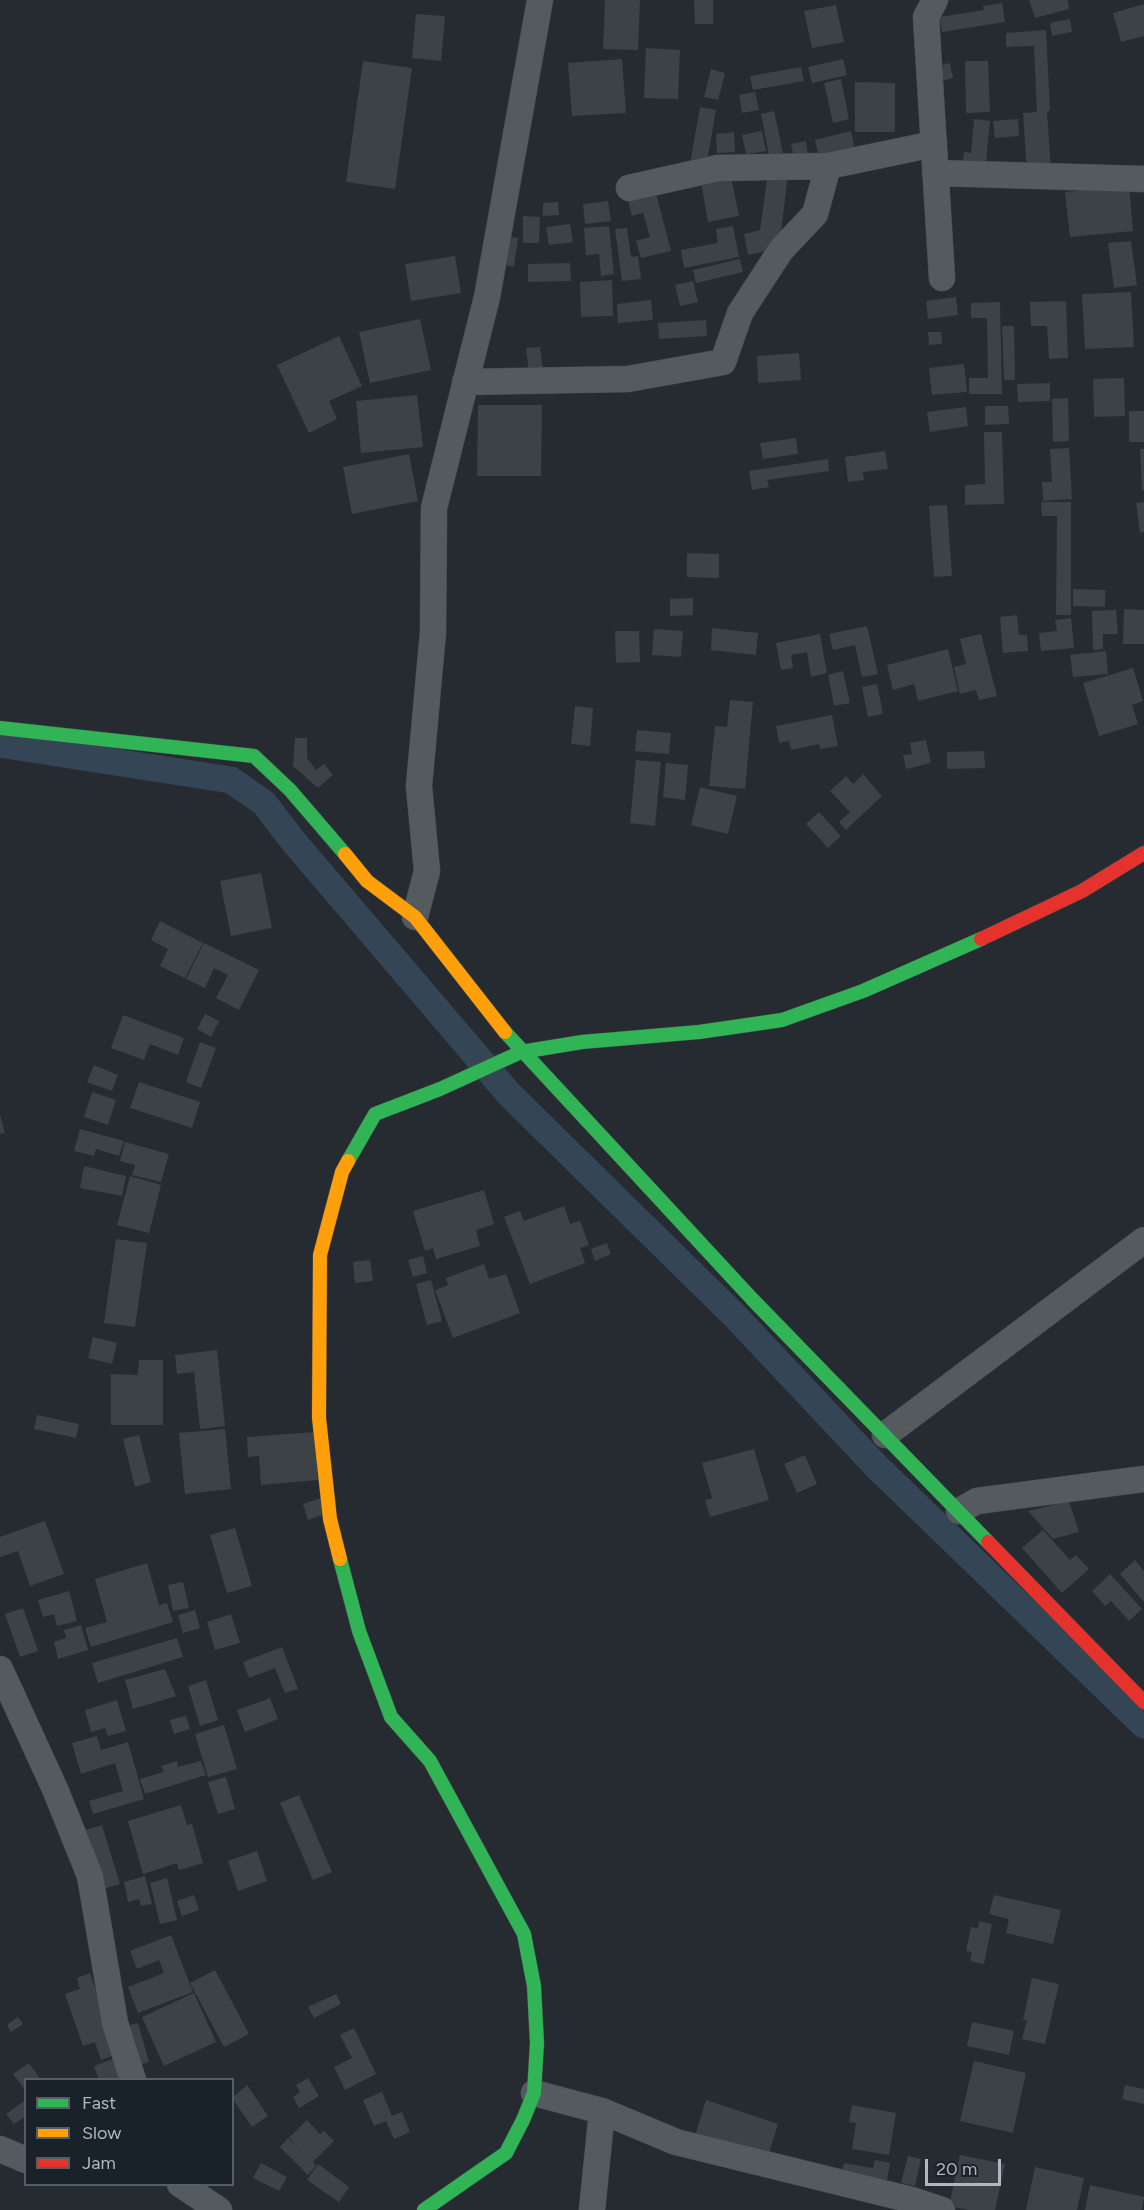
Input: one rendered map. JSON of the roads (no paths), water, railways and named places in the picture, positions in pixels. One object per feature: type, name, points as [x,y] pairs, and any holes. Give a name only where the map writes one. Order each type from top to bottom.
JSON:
[{"type":"street","points":[[415,917],[427,871],[419,786],[433,632],[434,508],[487,297],[540,0]]},
{"type":"street","points":[[927,6],[942,278]]},
{"type":"street","points":[[629,188],[718,168],[828,166],[934,144]]},
{"type":"street","points":[[465,382],[628,379],[723,362],[740,313],[781,250],[815,214],[828,166]]},
{"type":"street","points":[[935,172],[1144,179]]},
{"type":"street","points":[[0,728],[254,756],[290,790],[367,881],[415,917],[521,1052],[753,1300],[1144,1702]]},
{"type":"street","points":[[424,2210],[506,2153],[534,2093],[537,2043],[534,1986],[524,1934],[430,1761],[391,1717],[359,1631],[330,1519],[319,1418],[320,1255],[342,1172],[375,1114],[476,1074],[494,1063],[521,1052],[582,1042],[699,1032],[782,1020],[863,991],[975,942],[1082,891],[1144,853]]},
{"type":"street","points":[[885,1435],[1144,1240]]},
{"type":"street","points":[[959,1511],[977,1501],[1144,1479]]},
{"type":"street","points":[[0,1669],[55,1789],[90,1876],[114,2023],[133,2078]]},
{"type":"street","points":[[534,2093],[602,2111],[676,2142],[910,2205],[942,2210]]},
{"type":"street","points":[[592,2210],[602,2111]]},
{"type":"street","points":[[0,2149],[24,2159]]},
{"type":"street","points":[[183,2186],[219,2210]]},
{"type":"waterway","points":[[0,744],[231,780],[264,803],[294,842],[509,1094],[735,1316],[876,1466],[1144,1725]]}]
